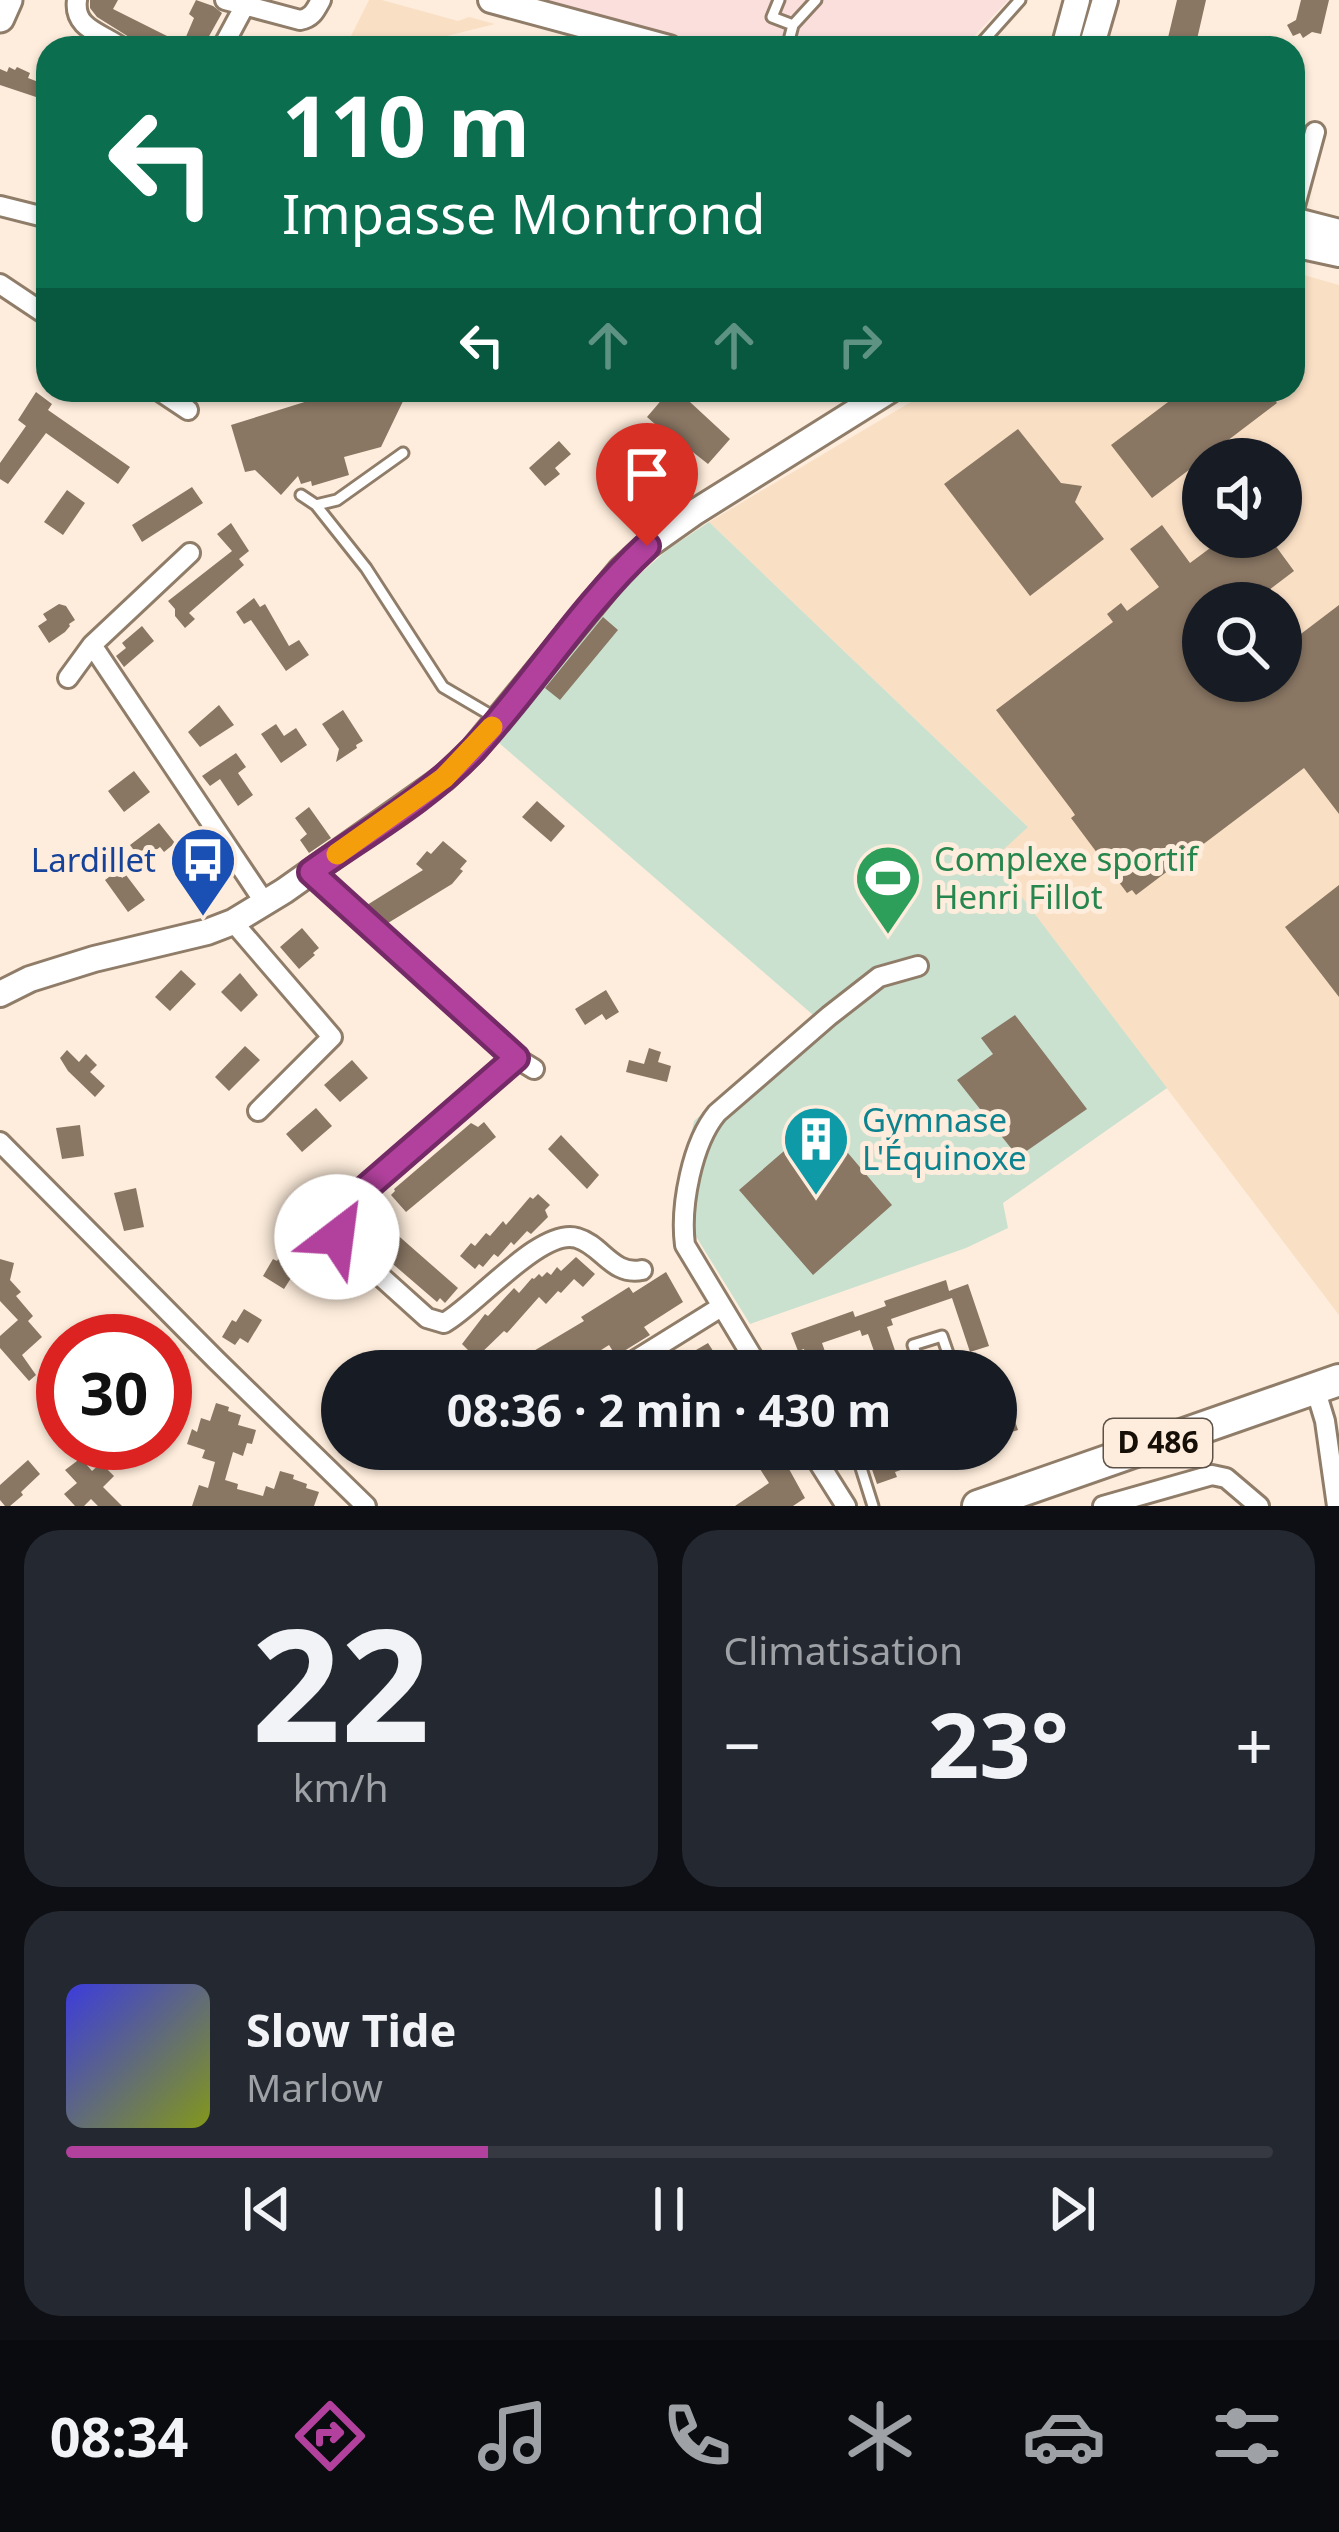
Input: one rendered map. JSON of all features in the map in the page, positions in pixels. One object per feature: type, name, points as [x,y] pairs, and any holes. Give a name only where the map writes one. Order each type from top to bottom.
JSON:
[{"type":"main road","points":[[0,17],[3,1]]},
{"type":"main road","name":"D 486","points":[[978,1506],[1327,1384]]},
{"type":"street","points":[[77,0],[81,23],[102,36]]},
{"type":"street","points":[[225,0],[299,20],[314,14],[321,0]]},
{"type":"street","points":[[479,0],[625,36]]},
{"type":"street","points":[[1065,36],[1077,0]]},
{"type":"street","points":[[1094,36],[1105,0]]},
{"type":"street","points":[[228,36],[244,7]]},
{"type":"street","points":[[1305,171],[1315,132]]},
{"type":"street","points":[[0,206],[36,215]]},
{"type":"street","points":[[1305,221],[1339,232]]},
{"type":"street","points":[[1305,247],[1339,254]]},
{"type":"street","points":[[0,284],[36,308]]},
{"type":"street","points":[[176,402],[188,410]]},
{"type":"street","points":[[0,994],[94,959],[207,932],[232,922],[311,872],[444,778],[587,609],[647,546],[871,402]]},
{"type":"street","points":[[68,678],[92,645],[190,553]]},
{"type":"street","points":[[92,645],[265,902]]},
{"type":"street","points":[[311,872],[516,1058],[534,1069]]},
{"type":"street","points":[[232,922],[332,1037],[258,1112]]},
{"type":"street","points":[[748,1350],[688,1253],[684,1238],[693,1161],[704,1130],[724,1107],[859,992],[879,977],[918,966]]},
{"type":"street","points":[[516,1058],[342,1209],[335,1224],[337,1237],[428,1318],[445,1323],[528,1256],[562,1237],[579,1238],[615,1266],[630,1272],[642,1270]]},
{"type":"street","points":[[0,1142],[366,1506]]},
{"type":"street","points":[[652,1350],[722,1307]]},
{"type":"street","points":[[1327,1384],[1325,1421],[1337,1506]]},
{"type":"street","points":[[823,1470],[846,1506]]},
{"type":"street","points":[[1103,1506],[1212,1475],[1226,1478],[1259,1506]]},
{"type":"lane","points":[[779,0],[772,17],[793,25]]},
{"type":"lane","points":[[791,36],[793,25],[816,0]]},
{"type":"lane","points":[[988,36],[1020,0]]},
{"type":"lane","points":[[316,505],[337,500],[403,453]]},
{"type":"lane","points":[[302,495],[316,505],[366,568],[443,687],[498,719]]},
{"type":"lane","points":[[915,1350],[913,1345],[942,1336],[947,1350]]},
{"type":"lane","points":[[862,1470],[873,1506]]},
{"type":"shaded area","points":[[369,0],[458,21],[469,17],[495,24],[447,36],[351,36]]},
{"type":"shaded area","points":[[527,0],[1008,0],[974,36],[659,36]]},
{"type":"shaded area","points":[[1305,275],[1339,285],[1339,1315],[992,858],[1027,826],[709,522],[911,402],[1305,402]]},
{"type":"green space","name":"Complexe sportif Henri Fillot","points":[[709,522],[1028,827],[993,859],[1167,1088],[1003,1203],[1008,1228],[966,1248],[750,1324],[676,1204],[694,1121],[813,1015],[498,742],[622,590],[667,550]]},
{"type":"building","points":[[90,0],[118,0],[113,9],[167,36],[127,36],[90,8]]},
{"type":"building","points":[[196,0],[222,13],[209,36],[186,36],[194,18],[189,14]]},
{"type":"building","points":[[1177,0],[1206,0],[1198,36],[1168,36]]},
{"type":"building","points":[[1301,0],[1329,0],[1321,34],[1293,36],[1287,25],[1296,20]]},
{"type":"building","points":[[17,67],[30,73],[28,78],[36,81],[36,97],[0,85],[0,69],[7,72]]},
{"type":"building","points":[[36,392],[36,402],[49,402],[48,410],[130,467],[118,484],[46,433],[8,484],[0,479],[0,463],[26,426],[18,420]]},
{"type":"building","points":[[305,402],[403,402],[381,447],[344,457],[349,475],[312,486],[311,481],[301,484],[298,476],[281,495],[255,470],[245,472],[231,425]]},
{"type":"building","points":[[660,402],[690,402],[730,439],[708,464],[647,417]]},
{"type":"building","points":[[1168,402],[1277,403],[1231,438],[1182,438],[1182,475],[1152,498],[1111,445]]},
{"type":"building","points":[[1018,429],[1061,483],[1082,486],[1075,502],[1104,539],[1030,596],[944,484]]},
{"type":"building","points":[[559,441],[571,454],[555,468],[560,474],[545,486],[529,468]]},
{"type":"building","points":[[192,487],[203,503],[142,542],[132,525]]},
{"type":"building","points":[[67,490],[85,503],[63,535],[44,522]]},
{"type":"building","points":[[231,523],[249,551],[239,559],[244,565],[189,613],[195,619],[185,628],[168,601],[232,551],[217,534]]},
{"type":"building","points":[[1162,525],[1190,563],[1197,558],[1284,558],[1294,571],[1280,582],[1182,582],[1182,702],[1302,702],[1302,633],[1339,605],[1339,814],[1304,768],[1136,895],[1132,890],[1127,893],[996,710],[1113,622],[1107,614],[1121,603],[1127,611],[1159,587],[1130,549]]},
{"type":"building","points":[[254,598],[260,607],[265,604],[289,646],[299,640],[309,655],[286,671],[251,620],[244,624],[236,612]]},
{"type":"building","points":[[59,604],[75,620],[49,643],[38,626],[47,620],[43,614]]},
{"type":"building","points":[[603,617],[618,630],[560,700],[545,688]]},
{"type":"building","points":[[142,626],[154,641],[124,667],[116,656],[126,648],[122,643]]},
{"type":"building","points":[[219,705],[234,725],[200,747],[188,732]]},
{"type":"building","points":[[343,710],[363,741],[336,762],[339,749],[322,724]]},
{"type":"building","points":[[276,724],[284,736],[296,728],[307,745],[281,763],[261,734]]},
{"type":"building","points":[[236,753],[246,767],[238,773],[253,795],[238,806],[220,779],[210,786],[202,776]]},
{"type":"building","points":[[134,771],[150,792],[124,812],[108,791]]},
{"type":"building","points":[[537,801],[565,826],[551,842],[522,817]]},
{"type":"building","points":[[309,807],[331,838],[309,853],[300,840],[307,834],[295,818]]},
{"type":"building","points":[[159,823],[175,843],[164,852],[160,847],[142,861],[130,845]]},
{"type":"building","points":[[443,841],[467,861],[452,884],[388,923],[367,905],[423,870],[416,864]]},
{"type":"building","points":[[117,871],[122,878],[126,875],[145,900],[128,912],[105,880]]},
{"type":"building","points":[[1339,885],[1339,997],[1285,927]]},
{"type":"building","points":[[302,928],[319,948],[299,969],[280,947]]},
{"type":"building","points":[[181,970],[196,984],[170,1011],[155,997]]},
{"type":"building","points":[[240,973],[258,995],[241,1012],[221,992]]},
{"type":"building","points":[[606,990],[619,1012],[606,1020],[602,1014],[585,1025],[575,1009]]},
{"type":"building","points":[[1015,1015],[1087,1109],[1018,1157],[957,1080],[993,1054],[981,1038]]},
{"type":"building","points":[[245,1046],[260,1060],[229,1091],[215,1077]]},
{"type":"building","points":[[649,1048],[661,1052],[658,1062],[671,1066],[667,1082],[626,1072],[629,1060],[644,1064]]},
{"type":"building","points":[[67,1050],[79,1062],[86,1054],[97,1065],[90,1072],[105,1086],[95,1097],[60,1058]]},
{"type":"building","points":[[352,1060],[368,1078],[340,1102],[324,1085]]},
{"type":"building","points":[[316,1108],[332,1126],[302,1152],[286,1134]]},
{"type":"building","name":"Gymnase L'Équinoxe","points":[[820,1120],[892,1205],[813,1275],[739,1190]]},
{"type":"building","points":[[484,1122],[496,1137],[406,1212],[391,1195],[394,1189],[471,1123],[478,1127]]},
{"type":"building","points":[[80,1125],[84,1156],[62,1159],[56,1128]]},
{"type":"building","points":[[561,1135],[599,1175],[587,1189],[548,1149]]},
{"type":"building","points":[[136,1188],[144,1227],[124,1231],[114,1193]]},
{"type":"building","points":[[538,1194],[550,1205],[545,1210],[548,1217],[531,1234],[527,1231],[514,1245],[511,1242],[483,1267],[479,1264],[475,1269],[460,1256],[503,1221],[506,1225]]},
{"type":"building","points":[[369,1210],[458,1288],[445,1303],[440,1298],[437,1302],[358,1234],[361,1230],[356,1225]]},
{"type":"building","points":[[285,1248],[303,1259],[284,1289],[263,1276]]},
{"type":"building","points":[[576,1257],[595,1274],[583,1287],[574,1279],[546,1304],[539,1297],[484,1350],[468,1350],[462,1344],[514,1288],[519,1293],[539,1274],[551,1275],[557,1267],[561,1271]]},
{"type":"building","points":[[0,1259],[14,1263],[10,1280],[33,1316],[28,1321],[36,1330],[36,1342],[22,1355],[36,1375],[29,1381],[0,1348],[0,1336],[18,1320],[0,1301]]},
{"type":"building","points":[[666,1272],[683,1302],[644,1327],[650,1335],[626,1350],[612,1350],[609,1345],[601,1350],[535,1350],[629,1287],[633,1293]]},
{"type":"building","points":[[946,1280],[949,1291],[968,1284],[989,1346],[969,1350],[952,1298],[891,1319],[893,1325],[887,1327],[895,1350],[874,1350],[868,1334],[862,1336],[860,1330],[822,1343],[824,1350],[798,1350],[791,1333],[853,1311],[855,1317],[886,1306],[884,1301]]},
{"type":"building","points":[[244,1309],[262,1320],[248,1343],[240,1338],[235,1345],[222,1337]]},
{"type":"building","points":[[216,1403],[241,1415],[238,1425],[256,1430],[243,1456],[233,1452],[225,1480],[238,1484],[237,1489],[263,1496],[266,1486],[274,1489],[280,1471],[294,1475],[306,1488],[319,1492],[314,1506],[192,1506],[199,1485],[208,1488],[215,1462],[202,1458],[205,1450],[192,1446],[192,1429],[197,1432],[201,1418],[210,1421]]},
{"type":"building","points":[[28,1460],[40,1474],[10,1506],[0,1500],[0,1485]]},
{"type":"building","points":[[65,1470],[108,1470],[114,1476],[103,1487],[122,1506],[98,1506],[91,1499],[84,1506],[75,1506],[64,1494],[77,1483]]},
{"type":"building","points":[[761,1470],[790,1470],[805,1498],[793,1506],[735,1506],[769,1483]]},
{"type":"building","points":[[872,1470],[901,1470],[895,1472],[897,1477],[877,1484]]},
{"type":"slow traffic","points":[[337,854],[444,778],[492,727]]},
{"type":"place","name":"Lardillet","points":[[203,919]]},
{"type":"place","name":"Complexe sportif Henri Fillot","points":[[888,937]]},
{"type":"place","name":"Gymnase L'Équinoxe","points":[[816,1198]]},
{"type":"route","points":[[337,1237],[335,1224],[342,1209],[516,1058],[311,872],[444,778],[587,609],[647,546]]}]
